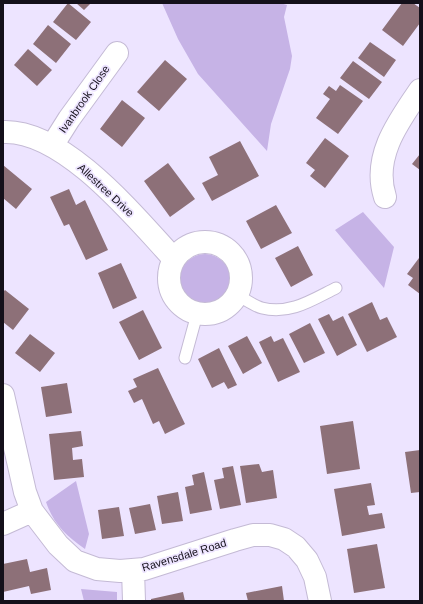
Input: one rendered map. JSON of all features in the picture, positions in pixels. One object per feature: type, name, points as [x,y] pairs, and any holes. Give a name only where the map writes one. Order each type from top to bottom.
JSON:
[{"type":"street","name":"Ivanbrook Close","points":[[52,146],[73,113],[117,53]]},
{"type":"street","points":[[385,197],[381,174],[384,153],[393,132],[420,90]]},
{"type":"street","name":"Allestree Drive","points":[[3,132],[28,136],[52,146],[85,169],[116,197],[174,259]]},
{"type":"street","points":[[205,242],[217,244],[228,250],[236,260],[240,271],[241,284],[237,295],[230,304],[220,311],[209,314],[197,314],[187,309],[178,302],[172,292],[169,281],[170,270],[174,259],[182,250],[193,244],[205,242]]},
{"type":"street","name":"Ravensdale Road","points":[[3,395],[25,492],[32,511],[53,539],[75,561],[97,569],[144,570],[235,540],[253,535],[270,535],[284,539],[296,547],[307,560],[314,577],[320,601]]},
{"type":"street","points":[[3,524],[32,511]]},
{"type":"street","points":[[133,570],[134,601]]},
{"type":"lane","points":[[237,295],[261,308],[282,310],[297,307],[336,288]]},
{"type":"lane","points":[[185,358],[197,314]]},
{"type":"shaded area","points":[[162,3],[280,3],[287,5],[284,17],[292,56],[290,69],[271,124],[267,151],[198,74],[178,39]]},
{"type":"shaded area","points":[[363,212],[394,247],[384,288],[335,230]]},
{"type":"shaded area","points":[[200,254],[210,254],[223,261],[230,274],[230,284],[223,297],[210,304],[200,304],[191,300],[184,293],[180,284],[180,274],[184,265],[191,258]]},
{"type":"shaded area","points":[[76,481],[89,534],[85,549],[72,539],[56,523],[46,502]]},
{"type":"shaded area","points":[[81,589],[117,592],[117,601],[84,601]]},
{"type":"building","points":[[68,3],[91,22],[76,40],[53,22]]},
{"type":"building","points":[[76,3],[91,3],[84,10]]},
{"type":"building","points":[[402,3],[413,3],[420,8],[420,23],[403,46],[382,30]]},
{"type":"building","points":[[48,25],[71,44],[56,63],[33,44]]},
{"type":"building","points":[[370,42],[396,60],[384,77],[358,58]]},
{"type":"building","points":[[28,49],[52,70],[37,86],[14,65]]},
{"type":"building","points":[[165,60],[187,79],[159,111],[137,92]]},
{"type":"building","points":[[353,61],[382,82],[369,99],[340,78]]},
{"type":"building","points":[[340,85],[363,101],[338,134],[316,118],[330,99],[323,94],[329,86],[336,91]]},
{"type":"building","points":[[122,100],[145,118],[122,147],[100,129]]},
{"type":"building","points":[[325,138],[349,156],[325,188],[310,176],[315,170],[306,163]]},
{"type":"building","points":[[240,141],[259,176],[212,201],[202,183],[218,175],[209,157]]},
{"type":"building","points":[[420,154],[420,170],[412,164]]},
{"type":"building","points":[[168,163],[195,199],[170,217],[144,181]]},
{"type":"building","points":[[3,165],[32,189],[16,209],[3,198]]},
{"type":"building","points":[[69,189],[76,205],[85,200],[108,250],[86,260],[69,224],[64,226],[50,197]]},
{"type":"building","points":[[276,205],[292,233],[261,249],[246,221]]},
{"type":"building","points":[[298,246],[313,275],[291,287],[275,258]]},
{"type":"building","points":[[419,258],[420,294],[408,285],[413,278],[407,274]]},
{"type":"building","points":[[121,263],[137,298],[113,309],[98,273]]},
{"type":"building","points":[[5,290],[29,309],[13,330],[3,322],[3,292]]},
{"type":"building","points":[[372,302],[380,320],[387,317],[397,337],[367,352],[348,314]]},
{"type":"building","points":[[143,310],[162,348],[139,360],[119,322]]},
{"type":"building","points":[[329,314],[333,321],[343,316],[357,345],[337,356],[318,319]]},
{"type":"building","points":[[310,323],[325,353],[304,363],[289,334]]},
{"type":"building","points":[[30,334],[55,353],[40,372],[15,353]]},
{"type":"building","points":[[247,336],[262,363],[243,374],[228,346]]},
{"type":"building","points":[[271,336],[274,342],[283,338],[300,372],[278,382],[259,342]]},
{"type":"building","points":[[219,348],[237,385],[228,389],[224,382],[212,388],[198,359]]},
{"type":"building","points":[[158,368],[185,424],[165,434],[159,421],[153,424],[142,399],[134,403],[128,391],[137,387],[133,379]]},
{"type":"building","points":[[67,383],[72,413],[46,417],[41,387]]},
{"type":"building","points":[[353,421],[360,469],[327,474],[320,426]]},
{"type":"building","points":[[81,431],[83,446],[72,448],[73,460],[82,459],[84,477],[54,480],[49,434]]},
{"type":"building","points":[[420,450],[420,492],[411,493],[405,452]]},
{"type":"building","points":[[259,464],[262,472],[273,470],[277,498],[246,503],[240,466]]},
{"type":"building","points":[[233,466],[241,505],[220,509],[214,480],[224,478],[222,468]]},
{"type":"building","points":[[204,472],[212,510],[190,514],[185,487],[194,485],[192,475]]},
{"type":"building","points":[[371,483],[375,505],[367,506],[369,515],[382,513],[385,528],[342,536],[334,489]]},
{"type":"building","points":[[178,492],[183,521],[162,524],[157,496]]},
{"type":"building","points":[[150,504],[156,530],[135,534],[129,508]]},
{"type":"building","points":[[119,507],[124,536],[102,539],[98,510]]},
{"type":"building","points":[[377,544],[385,588],[354,593],[347,549]]},
{"type":"building","points":[[27,559],[30,572],[47,568],[51,590],[31,594],[29,586],[3,592],[3,564]]},
{"type":"building","points":[[282,586],[284,601],[248,601],[246,593]]},
{"type":"building","points":[[183,592],[185,601],[151,601],[151,599]]}]
